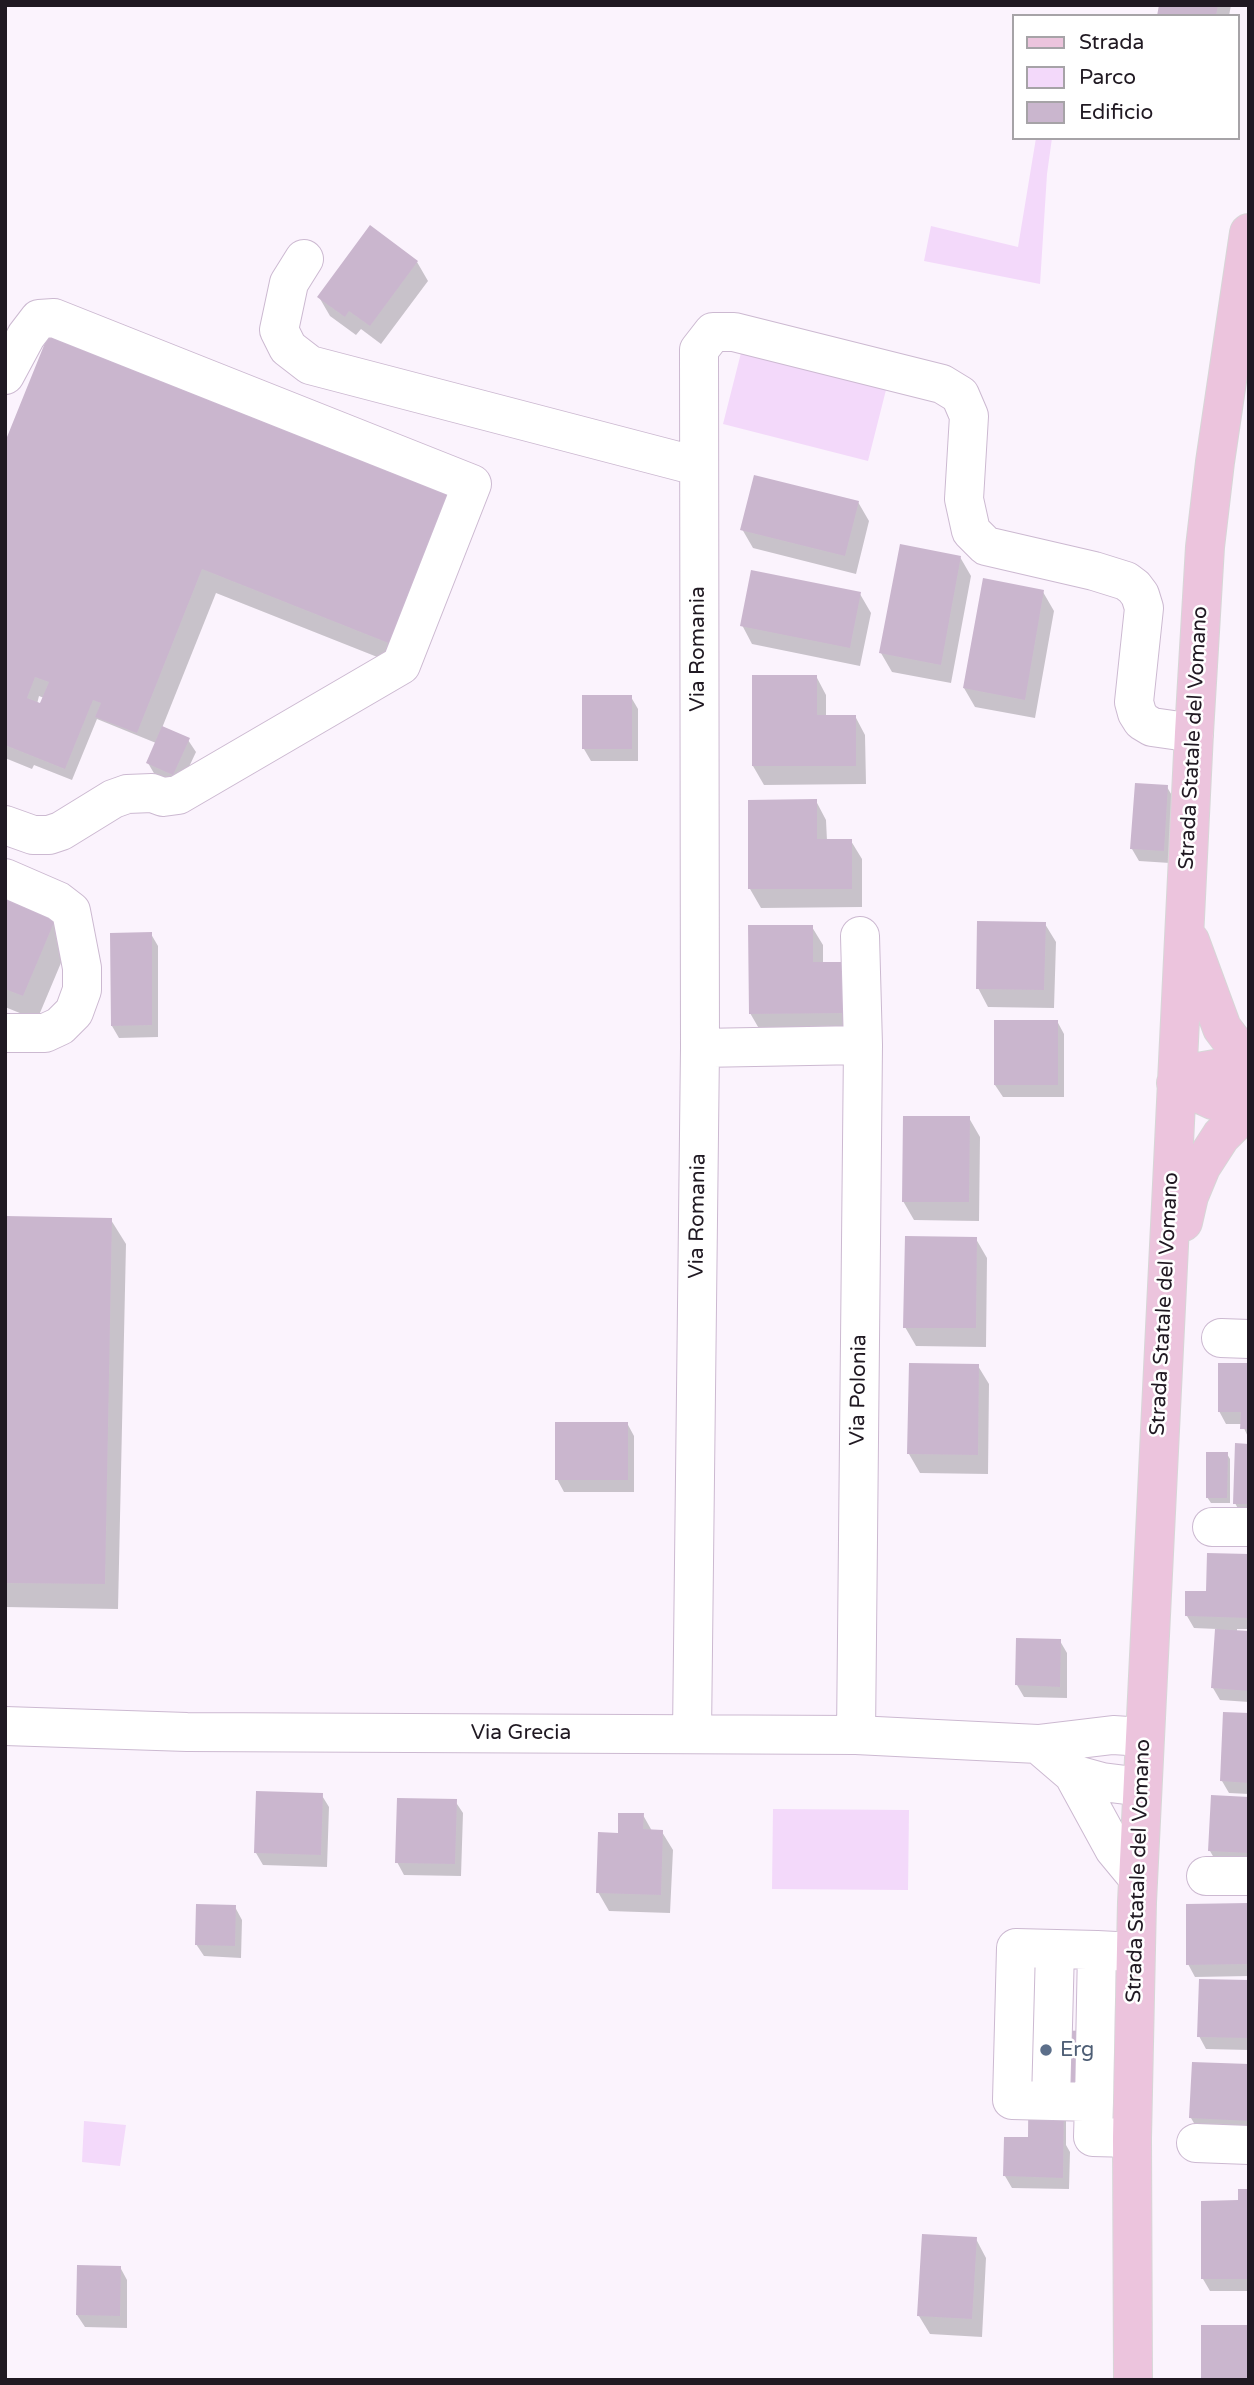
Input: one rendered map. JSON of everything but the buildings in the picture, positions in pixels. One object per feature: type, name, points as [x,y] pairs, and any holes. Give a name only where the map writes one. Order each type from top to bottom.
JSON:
[{"type":"main road","name":"Strada Statale del Vomano","points":[[1133,2380],[1132,2138],[1135,1952],[1194,733],[1205,547],[1213,474],[1249,233]]},
{"type":"main road","points":[[1184,923],[1222,1028],[1249,1058]]},
{"type":"main road","points":[[1176,1083],[1198,1072],[1221,1068],[1249,1068]]},
{"type":"main road","points":[[1176,1083],[1213,1100],[1249,1106]]},
{"type":"main road","points":[[1166,1296],[1189,1196],[1200,1167],[1221,1136],[1238,1119],[1249,1114]]},
{"type":"street","points":[[304,259],[289,283],[279,330],[288,348],[310,365],[697,466]]},
{"type":"street","points":[[5,375],[26,336],[39,319],[54,318],[472,484],[401,665],[178,795],[163,797],[152,793],[127,794],[49,835],[33,835],[5,825]]},
{"type":"street","name":"Via Romania","points":[[692,1734],[700,1048],[697,466],[699,350],[713,332],[734,332],[942,384],[960,395],[970,416],[964,499],[971,531],[986,546],[1094,571],[1126,581],[1134,587],[1144,608],[1134,702],[1137,713],[1142,722],[1152,727],[1194,733]]},
{"type":"street","points":[[5,878],[58,901],[71,911],[82,968],[82,990],[74,1012],[60,1026],[45,1033],[5,1033]]},
{"type":"street","name":"Via Polonia","points":[[856,1735],[863,1045],[860,936]]},
{"type":"street","points":[[700,1048],[863,1045]]},
{"type":"street","name":"Via Grecia","points":[[5,1726],[187,1732],[856,1735],[1038,1744],[1113,1735],[1144,1737]]},
{"type":"street","points":[[1038,1744],[1073,1774],[1114,1849],[1138,1878]]},
{"type":"street","points":[[1073,1774],[1102,1783],[1142,1787]]},
{"type":"street","points":[[1206,1876],[1249,1876]]},
{"type":"street","points":[[1094,2102],[1051,2101],[1055,1949],[1135,1952]]},
{"type":"street","points":[[1097,1950],[1093,2137],[1132,2138]]},
{"type":"street","points":[[1196,2143],[1249,2145]]},
{"type":"green space","points":[[1036,140],[1052,140],[1040,284],[924,261],[931,226],[1018,247]]},
{"type":"green space","points":[[743,345],[888,382],[868,461],[723,424]]},
{"type":"green space","points":[[773,1809],[909,1810],[908,1890],[772,1889]]},
{"type":"green space","points":[[84,2121],[126,2125],[120,2166],[82,2162]]},
{"type":"place","name":"Erg","points":[[1046,2050]]}]
